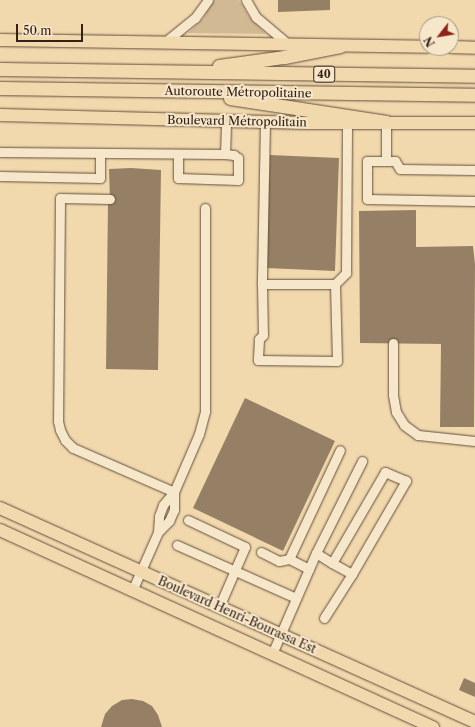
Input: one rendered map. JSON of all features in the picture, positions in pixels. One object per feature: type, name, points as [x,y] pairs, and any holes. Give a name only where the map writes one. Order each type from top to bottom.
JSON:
[{"type":"highway","points":[[173,72],[284,57],[340,46]]},
{"type":"highway","name":"Autoroute Métropolitaine","points":[[0,69],[475,76]]},
{"type":"highway","name":"Autoroute Métropolitaine","points":[[0,88],[475,95]]},
{"type":"highway","points":[[177,91],[386,122]]},
{"type":"main road","points":[[0,40],[419,47]]},
{"type":"main road","points":[[459,47],[475,48]]},
{"type":"main road","name":"Boulevard Métropolitain","points":[[3,117],[264,122],[475,123]]},
{"type":"main road","name":"Boulevard Henri-Bourassa Est","points":[[0,508],[475,722]]},
{"type":"main road","name":"Boulevard Henri-Bourassa Est","points":[[0,530],[433,727]]},
{"type":"street","points":[[165,42],[195,18],[208,0]]},
{"type":"street","points":[[246,0],[256,17],[288,44]]},
{"type":"street","points":[[225,154],[226,121]]},
{"type":"street","points":[[264,122],[262,284],[263,335],[259,339],[258,360],[337,362],[335,284]]},
{"type":"street","points":[[262,284],[335,284],[346,273],[347,122]]},
{"type":"street","points":[[386,122],[386,161]]},
{"type":"street","points":[[0,152],[225,154],[234,155],[238,158],[238,180],[178,178],[178,154]]},
{"type":"street","points":[[0,176],[100,178],[100,153]]},
{"type":"street","points":[[475,170],[400,169],[394,161],[367,161],[367,199],[475,201]]},
{"type":"street","points":[[110,199],[60,198],[58,421],[64,440],[73,448],[174,492]]},
{"type":"street","points":[[132,590],[158,532],[169,521],[174,510],[174,492],[199,434],[205,412],[205,208]]},
{"type":"street","points":[[393,343],[394,399],[396,412],[404,425],[418,435],[475,441]]},
{"type":"street","points":[[289,559],[340,450]]},
{"type":"street","points":[[272,654],[316,553],[362,461]]},
{"type":"street","points":[[324,618],[352,574],[406,481],[385,472],[332,563]]},
{"type":"street","points":[[188,520],[245,547],[219,607]]},
{"type":"street","points":[[178,545],[296,598]]},
{"type":"street","points":[[261,552],[279,561],[289,559],[309,569]]},
{"type":"street","points":[[316,553],[352,574]]},
{"type":"shaded area","points":[[214,0],[239,0],[249,17],[266,34],[188,33],[203,19]]},
{"type":"building","points":[[278,0],[330,0],[330,10],[278,12]]},
{"type":"building","points":[[270,155],[339,158],[335,271],[266,268]]},
{"type":"building","points":[[131,168],[161,170],[158,370],[106,369],[108,202],[110,201],[109,169]]},
{"type":"building","points":[[416,210],[416,247],[473,246],[475,264],[474,427],[440,427],[441,344],[360,343],[359,211]]},
{"type":"building","points":[[245,398],[335,441],[283,551],[193,508]]},
{"type":"building","points":[[464,678],[475,683],[475,697],[459,690]]},
{"type":"building","points":[[132,699],[143,701],[152,706],[158,715],[162,727],[101,727],[105,714],[112,706],[122,700]]}]
